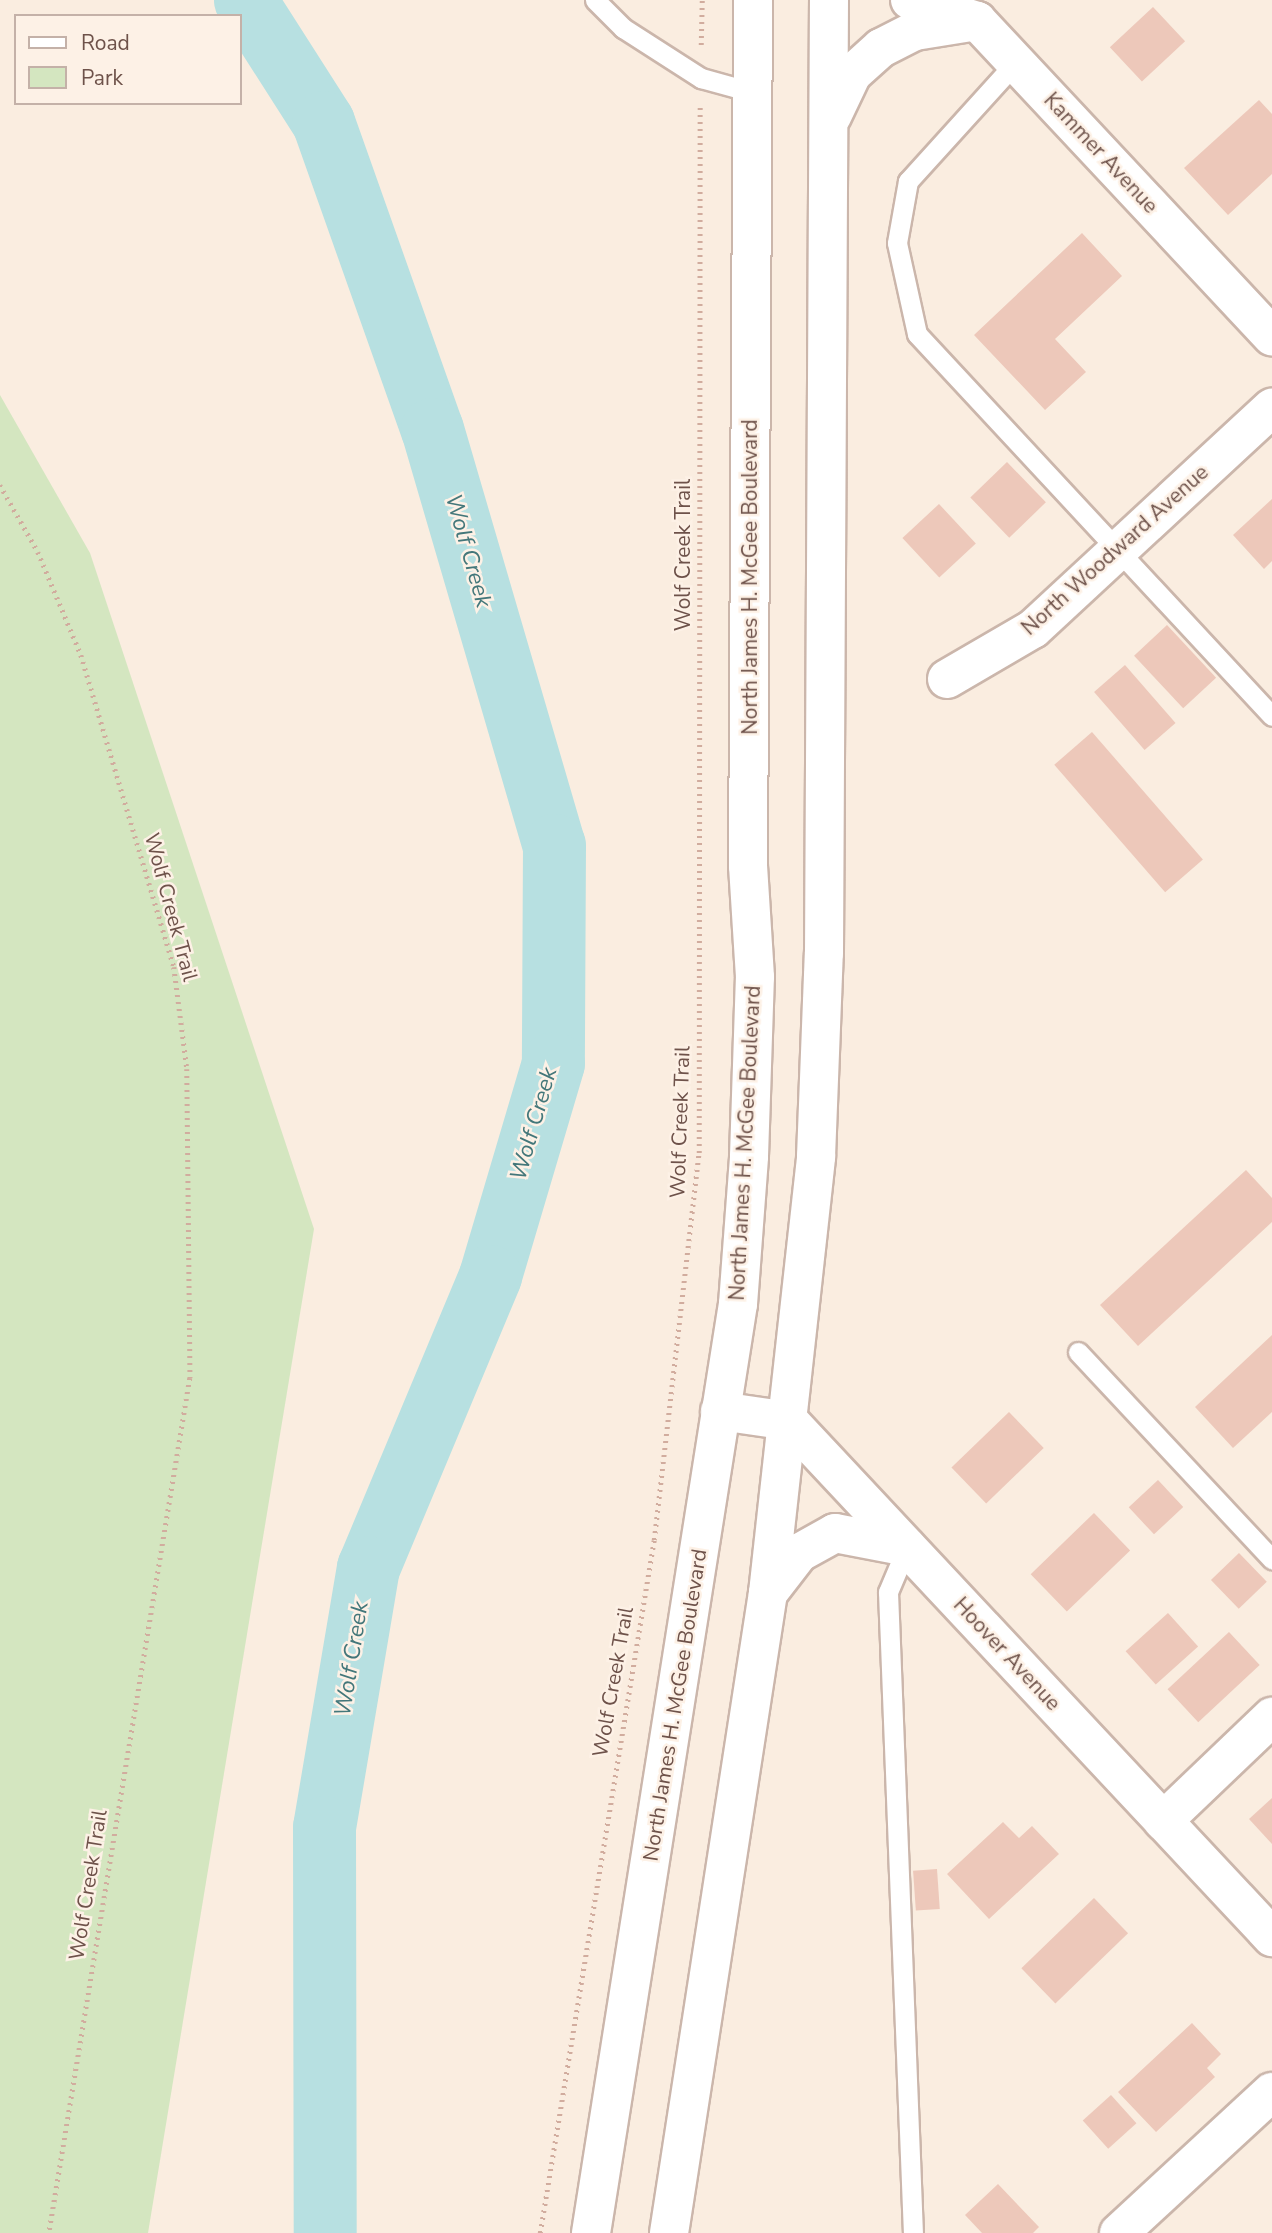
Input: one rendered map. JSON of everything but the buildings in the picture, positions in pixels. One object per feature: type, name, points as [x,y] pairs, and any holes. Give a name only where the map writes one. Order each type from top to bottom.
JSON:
[{"type":"main road","name":"North James H. McGee Boulevard","points":[[591,2233],[738,1304],[755,977],[748,866],[752,0]]},
{"type":"main road","points":[[669,2233],[768,1593],[816,1157],[824,953],[829,0]]},
{"type":"main road","points":[[910,0],[990,11]]},
{"type":"main road","points":[[828,124],[852,74],[881,48],[915,31],[990,11]]},
{"type":"main road","name":"Kammer Avenue","points":[[990,11],[1016,62],[1272,336]]},
{"type":"main road","name":"North Woodward Avenue","points":[[947,679],[1033,629],[1272,408]]},
{"type":"main road","points":[[720,1411],[789,1421]]},
{"type":"main road","name":"Hoover Avenue","points":[[789,1421],[1272,1937]]},
{"type":"main road","points":[[768,1593],[799,1553],[835,1533],[907,1546]]},
{"type":"main road","points":[[1163,1821],[1272,1717]]},
{"type":"main road","points":[[1119,2233],[1272,2092]]},
{"type":"lane","points":[[595,0],[623,29],[701,78],[752,92]]},
{"type":"lane","points":[[1016,62],[908,181],[897,243],[917,334],[1120,548],[1272,716]]},
{"type":"lane","points":[[1078,1352],[1272,1559]]},
{"type":"lane","points":[[907,1546],[888,1592],[913,2233]]},
{"type":"path","name":"Wolf Creek Trail","points":[[540,2233],[654,1540],[699,1153],[702,0]]},
{"type":"path","name":"Wolf Creek Trail","points":[[0,485],[38,552],[81,655],[174,967],[187,1069],[190,1378],[48,2233]]},
{"type":"green space","points":[[0,395],[90,553],[314,1229],[148,2233],[0,2233]]},
{"type":"waterway","name":"Wolf Creek","points":[[245,0],[323,122],[432,429],[554,845],[553,1063],[490,1276],[368,1567],[324,1827],[325,2233]]}]
